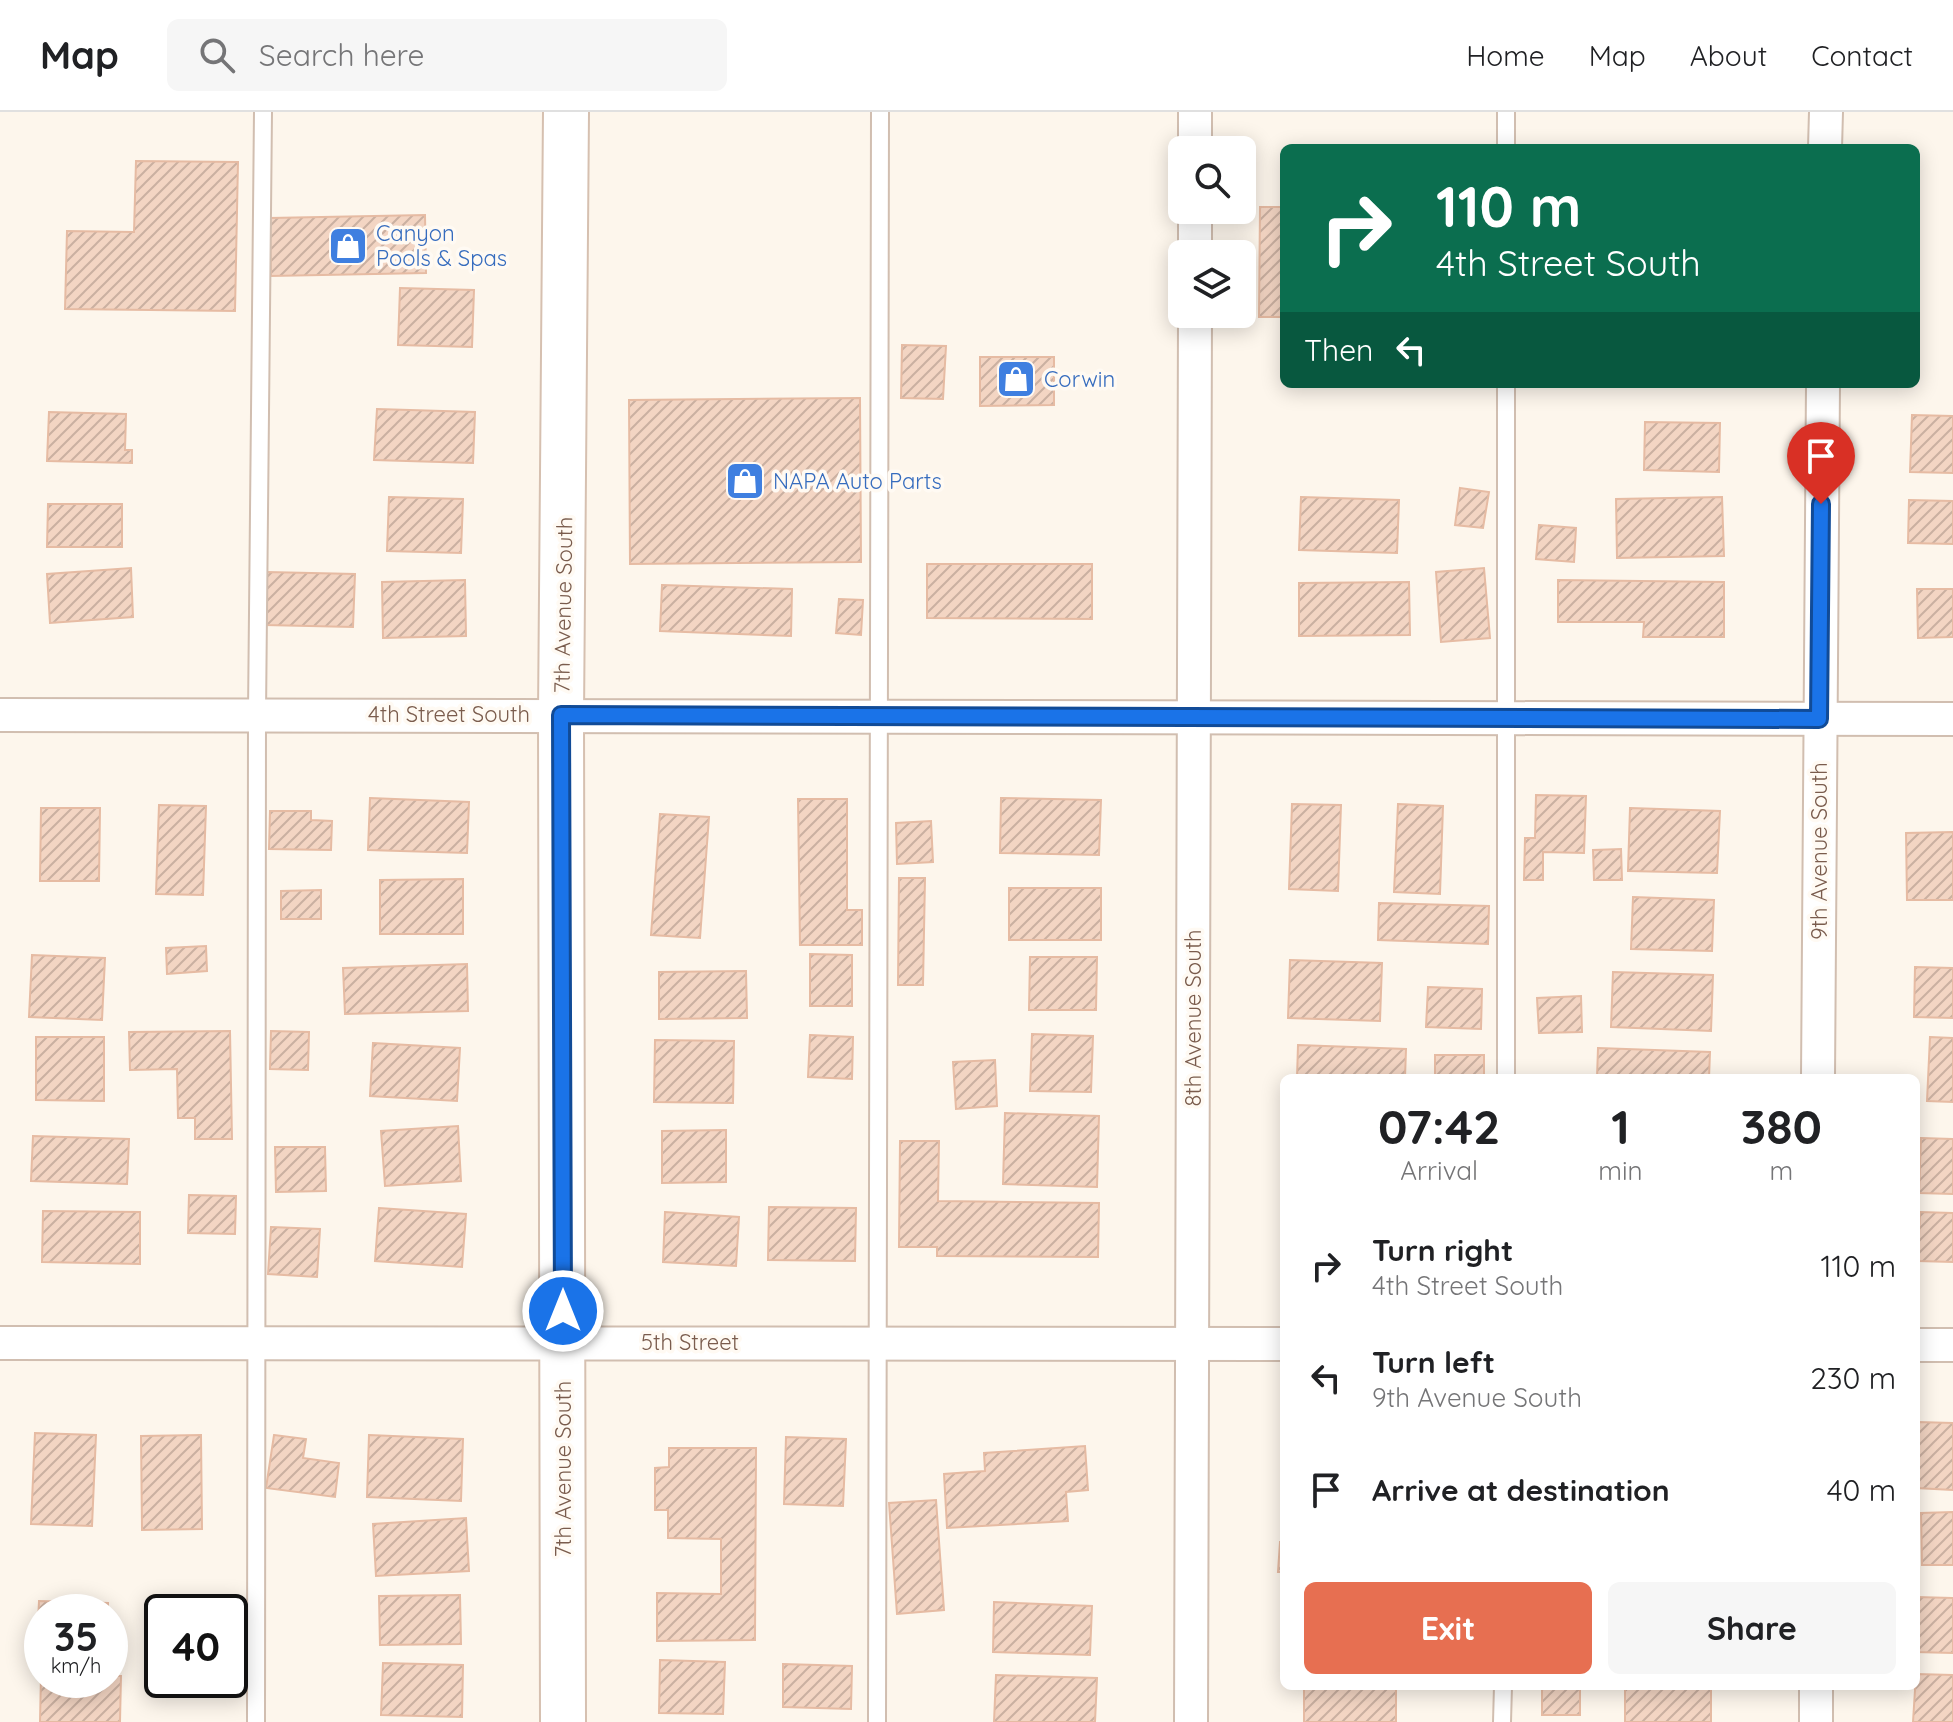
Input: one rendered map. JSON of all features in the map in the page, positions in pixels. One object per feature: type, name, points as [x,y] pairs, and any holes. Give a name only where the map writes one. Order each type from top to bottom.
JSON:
[{"type":"street","name":"7th Avenue South","points":[[563,1722],[561,715],[566,112]]},
{"type":"street","points":[[1195,112],[1195,136]]},
{"type":"street","points":[[1825,144],[1826,112]]},
{"type":"street","name":"8th Avenue South","points":[[1191,1722],[1195,328]]},
{"type":"street","name":"9th Avenue South","points":[[1818,1074],[1823,388]]},
{"type":"street","name":"4th Street South","points":[[0,715],[257,713],[1953,719]]},
{"type":"street","name":"5th Street","points":[[0,1343],[1280,1344]]},
{"type":"street","points":[[1920,1345],[1953,1345]]},
{"type":"street","points":[[1816,1690],[1816,1722]]},
{"type":"lane","points":[[256,1722],[257,713],[263,112]]},
{"type":"lane","points":[[877,1722],[880,112]]},
{"type":"lane","points":[[1506,112],[1506,144]]},
{"type":"lane","points":[[1506,388],[1506,1074]]},
{"type":"lane","points":[[1502,1722],[1503,1690]]},
{"type":"building","points":[[136,161],[238,162],[235,311],[65,309],[67,231],[134,232]]},
{"type":"building","points":[[1260,207],[1280,207],[1280,317],[1259,317]]},
{"type":"building","name":"Canyon Pools & Spas","points":[[425,215],[426,273],[271,276],[270,218]]},
{"type":"building","points":[[400,288],[474,290],[472,347],[398,345]]},
{"type":"building","points":[[902,345],[946,346],[943,399],[901,398]]},
{"type":"building","points":[[980,357],[1054,357],[1054,405],[980,406]]},
{"type":"building","name":"NAPA Auto Parts","points":[[860,398],[861,562],[630,564],[629,400]]},
{"type":"building","points":[[377,409],[475,412],[473,463],[374,460]]},
{"type":"building","points":[[49,412],[126,414],[125,450],[132,450],[132,463],[47,461]]},
{"type":"building","points":[[1912,415],[1953,416],[1953,473],[1910,472]]},
{"type":"building","points":[[1645,422],[1720,423],[1719,472],[1644,470]]},
{"type":"building","points":[[1460,488],[1489,492],[1483,528],[1455,525]]},
{"type":"building","points":[[389,497],[463,499],[461,553],[387,551]]},
{"type":"building","points":[[1301,497],[1399,500],[1397,553],[1299,550]]},
{"type":"building","points":[[1722,497],[1724,556],[1617,558],[1616,499]]},
{"type":"building","points":[[1909,500],[1953,501],[1953,544],[1908,543]]},
{"type":"building","points":[[48,504],[122,504],[122,547],[47,547]]},
{"type":"building","points":[[1539,525],[1576,528],[1574,562],[1536,559]]},
{"type":"building","points":[[927,564],[1092,564],[1092,619],[927,618]]},
{"type":"building","points":[[131,568],[133,617],[50,623],[47,574]]},
{"type":"building","points":[[1484,568],[1490,638],[1441,642],[1436,572]]},
{"type":"building","points":[[267,572],[355,574],[353,627],[265,625]]},
{"type":"building","points":[[465,580],[466,636],[383,638],[382,582]]},
{"type":"building","points":[[1558,580],[1724,582],[1724,637],[1643,637],[1644,622],[1558,622]]},
{"type":"building","points":[[1409,582],[1410,635],[1299,636],[1299,583]]},
{"type":"building","points":[[662,585],[792,589],[791,636],[660,631]]},
{"type":"building","points":[[1917,589],[1953,589],[1953,637],[1918,638]]},
{"type":"building","points":[[839,599],[863,600],[861,635],[836,633]]},
{"type":"building","points":[[1536,795],[1586,796],[1584,853],[1543,852],[1543,880],[1524,880],[1525,838],[1535,838]]},
{"type":"building","points":[[370,798],[469,802],[467,853],[368,850]]},
{"type":"building","points":[[1001,798],[1101,800],[1099,855],[1000,853]]},
{"type":"building","points":[[798,799],[847,799],[847,910],[862,910],[862,945],[800,945]]},
{"type":"building","points":[[1292,804],[1341,805],[1338,891],[1289,889]]},
{"type":"building","points":[[1398,804],[1443,806],[1440,894],[1394,892]]},
{"type":"building","points":[[159,805],[206,806],[203,895],[156,894]]},
{"type":"building","points":[[41,808],[100,808],[99,881],[40,881]]},
{"type":"building","points":[[1630,808],[1720,811],[1717,873],[1628,871]]},
{"type":"building","points":[[270,811],[311,811],[311,820],[332,821],[331,850],[269,849]]},
{"type":"building","points":[[660,814],[709,817],[700,938],[651,935]]},
{"type":"building","points":[[931,821],[933,862],[897,864],[896,823]]},
{"type":"building","points":[[1953,832],[1953,900],[1907,900],[1906,833]]},
{"type":"building","points":[[1621,849],[1622,880],[1594,880],[1593,850]]},
{"type":"building","points":[[899,878],[925,878],[923,985],[898,985]]},
{"type":"building","points":[[463,879],[463,934],[380,934],[380,880]]},
{"type":"building","points":[[1009,888],[1101,888],[1101,940],[1009,940]]},
{"type":"building","points":[[321,890],[321,919],[281,919],[281,891]]},
{"type":"building","points":[[1633,897],[1714,900],[1712,951],[1631,949]]},
{"type":"building","points":[[1379,903],[1489,906],[1488,944],[1378,940]]},
{"type":"building","points":[[206,946],[207,971],[167,974],[166,948]]},
{"type":"building","points":[[810,954],[852,955],[852,1006],[810,1006]]},
{"type":"building","points":[[32,955],[105,958],[102,1020],[29,1017]]},
{"type":"building","points":[[1030,957],[1097,957],[1096,1010],[1029,1010]]},
{"type":"building","points":[[1290,960],[1382,963],[1380,1021],[1288,1018]]},
{"type":"building","points":[[467,964],[468,1011],[345,1014],[343,968]]},
{"type":"building","points":[[1915,967],[1953,968],[1953,1018],[1914,1017]]},
{"type":"building","points":[[746,971],[747,1018],[659,1019],[659,972]]},
{"type":"building","points":[[1613,972],[1713,975],[1711,1031],[1611,1027]]},
{"type":"building","points":[[1428,987],[1482,989],[1481,1029],[1426,1027]]},
{"type":"building","points":[[1581,996],[1582,1032],[1539,1033],[1537,998]]},
{"type":"building","points":[[230,1031],[232,1139],[195,1139],[195,1118],[178,1118],[177,1069],[130,1070],[129,1032]]},
{"type":"building","points":[[271,1031],[309,1032],[308,1070],[270,1069]]},
{"type":"building","points":[[1032,1034],[1093,1036],[1091,1092],[1030,1091]]},
{"type":"building","points":[[810,1035],[853,1037],[852,1079],[808,1077]]},
{"type":"building","points":[[36,1037],[104,1037],[104,1101],[36,1100]]},
{"type":"building","points":[[1930,1037],[1953,1038],[1953,1102],[1927,1101]]},
{"type":"building","points":[[655,1040],[734,1041],[733,1103],[654,1102]]},
{"type":"building","points":[[373,1043],[460,1048],[457,1101],[370,1096]]},
{"type":"building","points":[[1298,1045],[1406,1049],[1405,1074],[1297,1074]]},
{"type":"building","points":[[1598,1048],[1710,1052],[1709,1074],[1597,1074]]},
{"type":"building","points":[[1435,1055],[1484,1055],[1484,1074],[1435,1074]]},
{"type":"building","points":[[995,1060],[997,1106],[956,1109],[953,1062]]},
{"type":"building","points":[[1005,1113],[1099,1116],[1097,1187],[1003,1184]]},
{"type":"building","points":[[458,1126],[461,1181],[385,1186],[381,1131]]},
{"type":"building","points":[[726,1130],[726,1182],[662,1183],[662,1131]]},
{"type":"building","points":[[33,1136],[129,1139],[127,1184],[31,1181]]},
{"type":"building","points":[[1921,1138],[1953,1139],[1953,1194],[1920,1193]]},
{"type":"building","points":[[900,1141],[939,1141],[938,1201],[1099,1203],[1098,1257],[937,1256],[937,1247],[899,1247]]},
{"type":"building","points":[[275,1147],[325,1147],[326,1191],[276,1192]]},
{"type":"building","points":[[189,1195],[236,1196],[235,1234],[188,1233]]},
{"type":"building","points":[[769,1207],[856,1208],[855,1261],[768,1260]]},
{"type":"building","points":[[379,1208],[466,1214],[462,1267],[375,1261]]},
{"type":"building","points":[[43,1211],[140,1212],[140,1264],[42,1262]]},
{"type":"building","points":[[665,1212],[739,1217],[736,1266],[663,1262]]},
{"type":"building","points":[[1920,1212],[1953,1213],[1953,1262],[1920,1261]]},
{"type":"building","points":[[271,1227],[320,1229],[317,1277],[268,1274]]},
{"type":"building","points":[[1920,1422],[1953,1423],[1953,1490],[1920,1488]]},
{"type":"building","points":[[35,1433],[96,1435],[92,1526],[31,1524]]},
{"type":"building","points":[[201,1435],[202,1529],[142,1530],[141,1436]]},
{"type":"building","points":[[274,1435],[306,1439],[303,1458],[339,1463],[335,1497],[266,1488]]},
{"type":"building","points":[[369,1435],[463,1439],[461,1501],[367,1497]]},
{"type":"building","points":[[786,1437],[846,1439],[843,1506],[784,1504]]},
{"type":"building","points":[[1085,1446],[1088,1490],[1066,1492],[1068,1521],[947,1528],[944,1474],[985,1471],[984,1453]]},
{"type":"building","points":[[669,1448],[756,1448],[755,1640],[657,1641],[657,1593],[721,1594],[721,1539],[668,1538],[668,1510],[655,1510],[655,1468],[669,1467]]},
{"type":"building","points":[[936,1500],[944,1610],[897,1614],[889,1503]]},
{"type":"building","points":[[1953,1512],[1953,1565],[1922,1565],[1921,1513]]},
{"type":"building","points":[[466,1518],[469,1571],[376,1576],[373,1524]]},
{"type":"building","points":[[460,1595],[461,1644],[380,1645],[379,1596]]},
{"type":"building","points":[[1920,1597],[1953,1598],[1953,1653],[1920,1652]]},
{"type":"building","points":[[994,1602],[1092,1606],[1090,1655],[993,1652]]},
{"type":"building","points":[[660,1660],[725,1662],[723,1714],[659,1713]]},
{"type":"building","points":[[383,1663],[463,1665],[462,1717],[381,1715]]},
{"type":"building","points":[[783,1664],[852,1666],[851,1709],[783,1707]]},
{"type":"building","points":[[1920,1674],[1953,1675],[1953,1722],[1913,1722],[1915,1690],[1920,1690]]},
{"type":"building","points":[[996,1675],[1097,1678],[1095,1722],[994,1722]]},
{"type":"building","points":[[1304,1690],[1396,1690],[1396,1722],[1304,1722]]},
{"type":"building","points":[[1542,1690],[1580,1690],[1580,1715],[1542,1715]]},
{"type":"building","points":[[1625,1690],[1711,1690],[1711,1722],[1625,1722]]},
{"type":"building","points":[[41,1698],[121,1698],[120,1722],[40,1722]]},
{"type":"place","name":"Canyon Pools & Spas","points":[[348,246]]},
{"type":"place","name":"Corwin","points":[[1016,379]]},
{"type":"place","name":"NAPA Auto Parts","points":[[745,481]]},
{"type":"route","points":[[563,1311],[561,715],[1819,719],[1821,504]]}]
